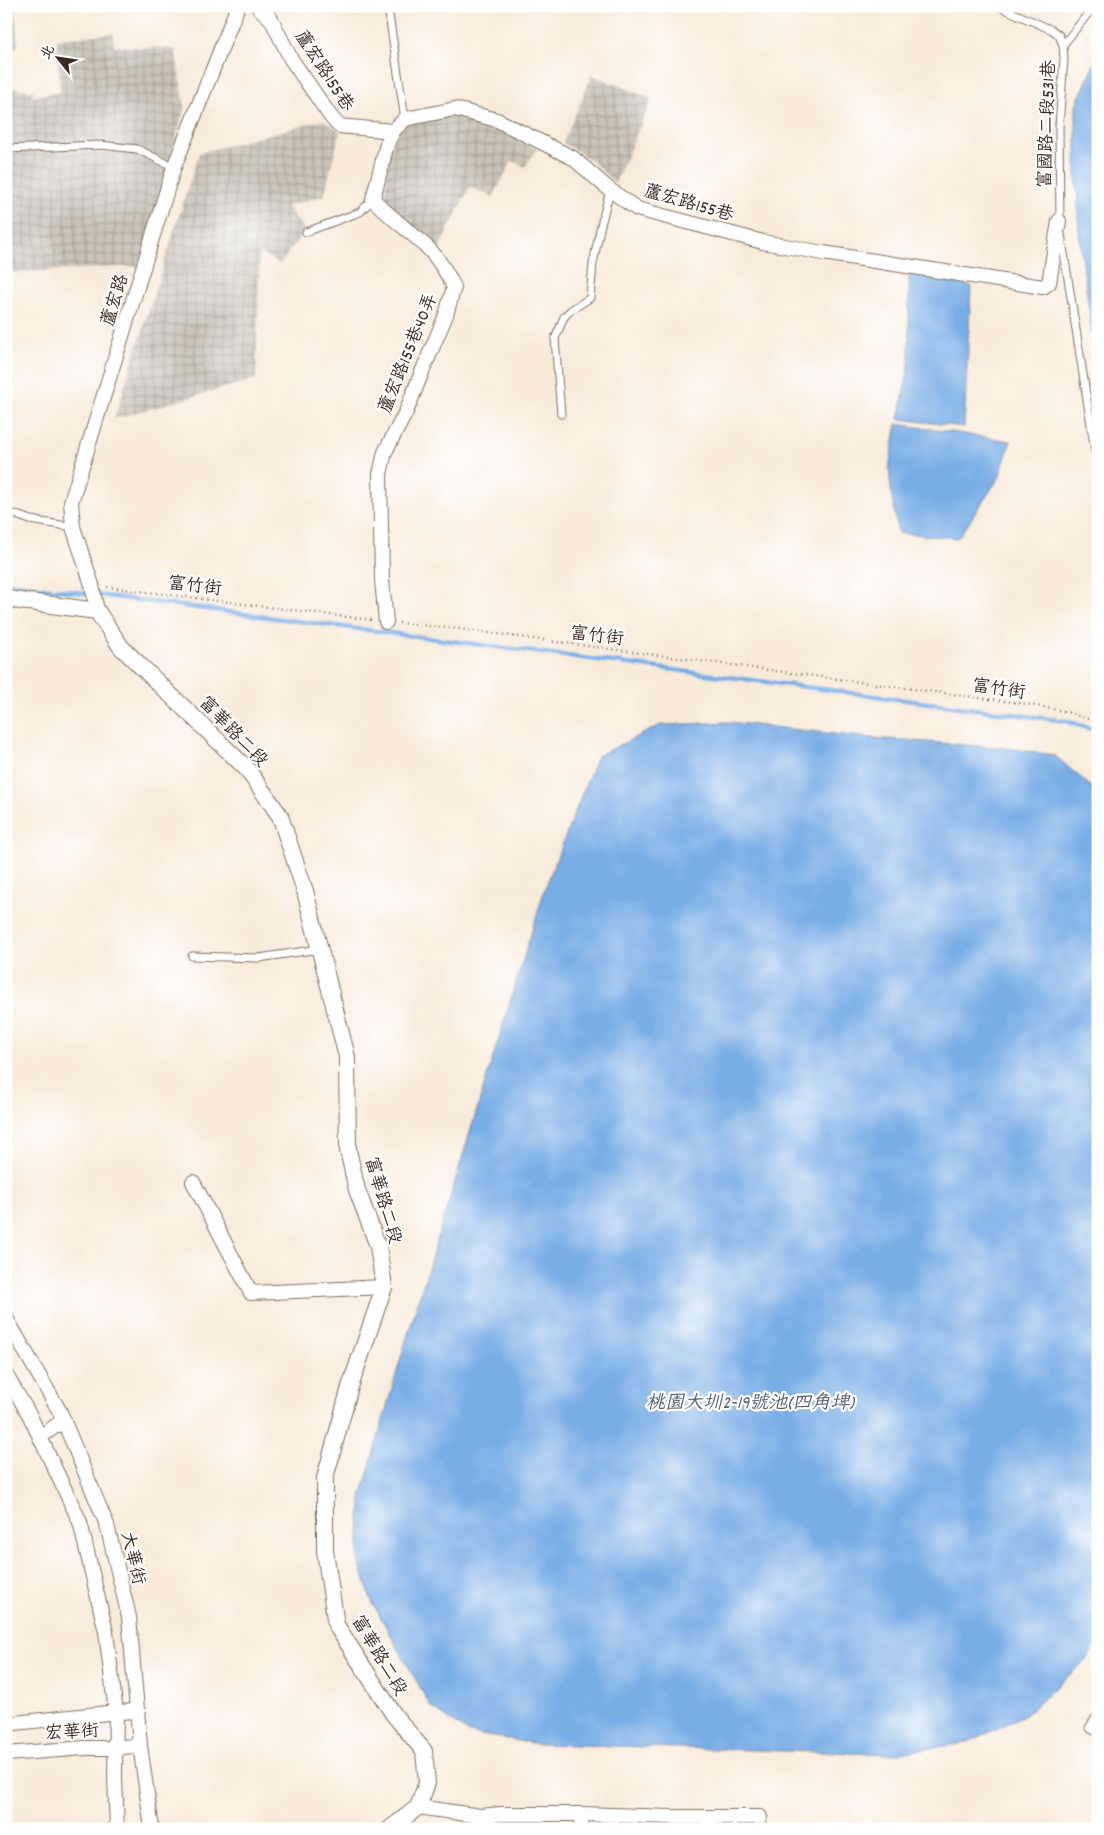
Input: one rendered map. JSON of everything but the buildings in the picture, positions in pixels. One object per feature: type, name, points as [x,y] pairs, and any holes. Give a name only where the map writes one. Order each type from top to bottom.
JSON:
[{"type":"street","name":"蘆宏路","points":[[94,596],[73,527],[71,502],[174,167],[238,6]]},
{"type":"street","name":"蘆宏路155巷","points":[[257,6],[271,19],[291,59],[339,126],[393,131]]},
{"type":"street","name":"蘆宏路155巷","points":[[405,119],[455,109],[498,120],[573,158],[610,190],[638,209],[763,242],[823,253],[1043,287],[1049,283],[1052,273],[1059,221]]},
{"type":"street","points":[[373,199],[387,144],[393,131],[405,119]]},
{"type":"street","name":"蘆宏路155巷40弄","points":[[373,199],[387,215],[428,248],[445,269],[454,286],[446,315],[406,412],[385,452],[380,474],[382,580],[386,622]]},
{"type":"street","points":[[6,599],[94,596]]},
{"type":"street","name":"富華路二段","points":[[94,596],[121,647],[247,769],[280,816],[305,891],[347,1057],[348,1150],[357,1190],[378,1246],[384,1287],[350,1386],[326,1478],[324,1551],[336,1625],[394,1715],[424,1752],[427,1783],[418,1807]]},
{"type":"street","points":[[193,1182],[250,1292],[384,1287]]},
{"type":"street","name":"大華街","points":[[6,1318],[64,1420],[107,1525],[128,1617],[140,1745],[152,1829]]},
{"type":"street","points":[[6,1375],[40,1437],[80,1522],[106,1632],[116,1712],[115,1748],[118,1829]]},
{"type":"street","points":[[40,1437],[64,1420]]},
{"type":"street","name":"宏華街","points":[[6,1724],[138,1711]]},
{"type":"street","name":"宏華街","points":[[6,1754],[140,1745]]},
{"type":"street","points":[[390,1829],[418,1807],[477,1823],[500,1814],[760,1817]]},
{"type":"street","points":[[581,1829],[582,1814]]},
{"type":"lane","name":"富國路二段531巷","points":[[998,6],[1052,30],[1059,35],[1063,45],[1064,58],[1059,127],[1059,221],[1098,470]]},
{"type":"lane","points":[[1063,45],[1094,6]]},
{"type":"lane","points":[[389,15],[405,119]]},
{"type":"lane","points":[[6,149],[100,145],[137,149],[174,167]]},
{"type":"lane","points":[[561,414],[555,339],[564,316],[590,298],[598,238],[610,190]]},
{"type":"lane","points":[[306,232],[360,212],[373,199]]},
{"type":"lane","points":[[6,511],[30,520],[73,527]]},
{"type":"lane","points":[[192,956],[259,958],[319,949]]},
{"type":"lane","points":[[1098,1714],[1090,1728],[1098,1733]]},
{"type":"path","name":"富竹街","points":[[94,596],[459,629],[1026,704],[1063,711],[1098,722]]},
{"type":"shaded area","points":[[6,6],[29,6],[15,9],[18,45],[6,64]]},
{"type":"shaded area","points":[[113,33],[114,46],[175,49],[185,107],[139,266],[6,273],[6,91],[10,87],[34,91],[31,97],[60,92],[57,40]]},
{"type":"shaded area","points":[[592,75],[652,99],[615,183],[591,160],[563,143]]},
{"type":"shaded area","points":[[440,114],[482,120],[537,149],[525,167],[512,161],[493,197],[470,187],[439,248],[394,212],[385,199],[389,150],[396,131],[406,124]]},
{"type":"shaded area","points":[[323,120],[340,131],[324,196],[287,206],[305,230],[280,264],[260,253],[256,379],[114,419],[199,153]]},
{"type":"water","points":[[1098,56],[1098,380],[1079,233],[1076,173],[1076,105]]},
{"type":"water","points":[[909,274],[971,286],[964,427],[899,419],[909,364]]},
{"type":"water","points":[[897,424],[1011,441],[999,478],[958,538],[898,533],[889,467]]},
{"type":"water","name":"桃園大圳2-19號池(四角埤)","points":[[729,722],[862,737],[1006,748],[1054,755],[1093,788],[1098,799],[1098,1643],[1086,1660],[1024,1716],[966,1743],[893,1754],[538,1744],[469,1733],[431,1707],[372,1602],[358,1560],[361,1497],[401,1357],[545,888],[597,756],[661,725]]},
{"type":"waterway","points":[[6,583],[1066,721],[1098,731]]}]
